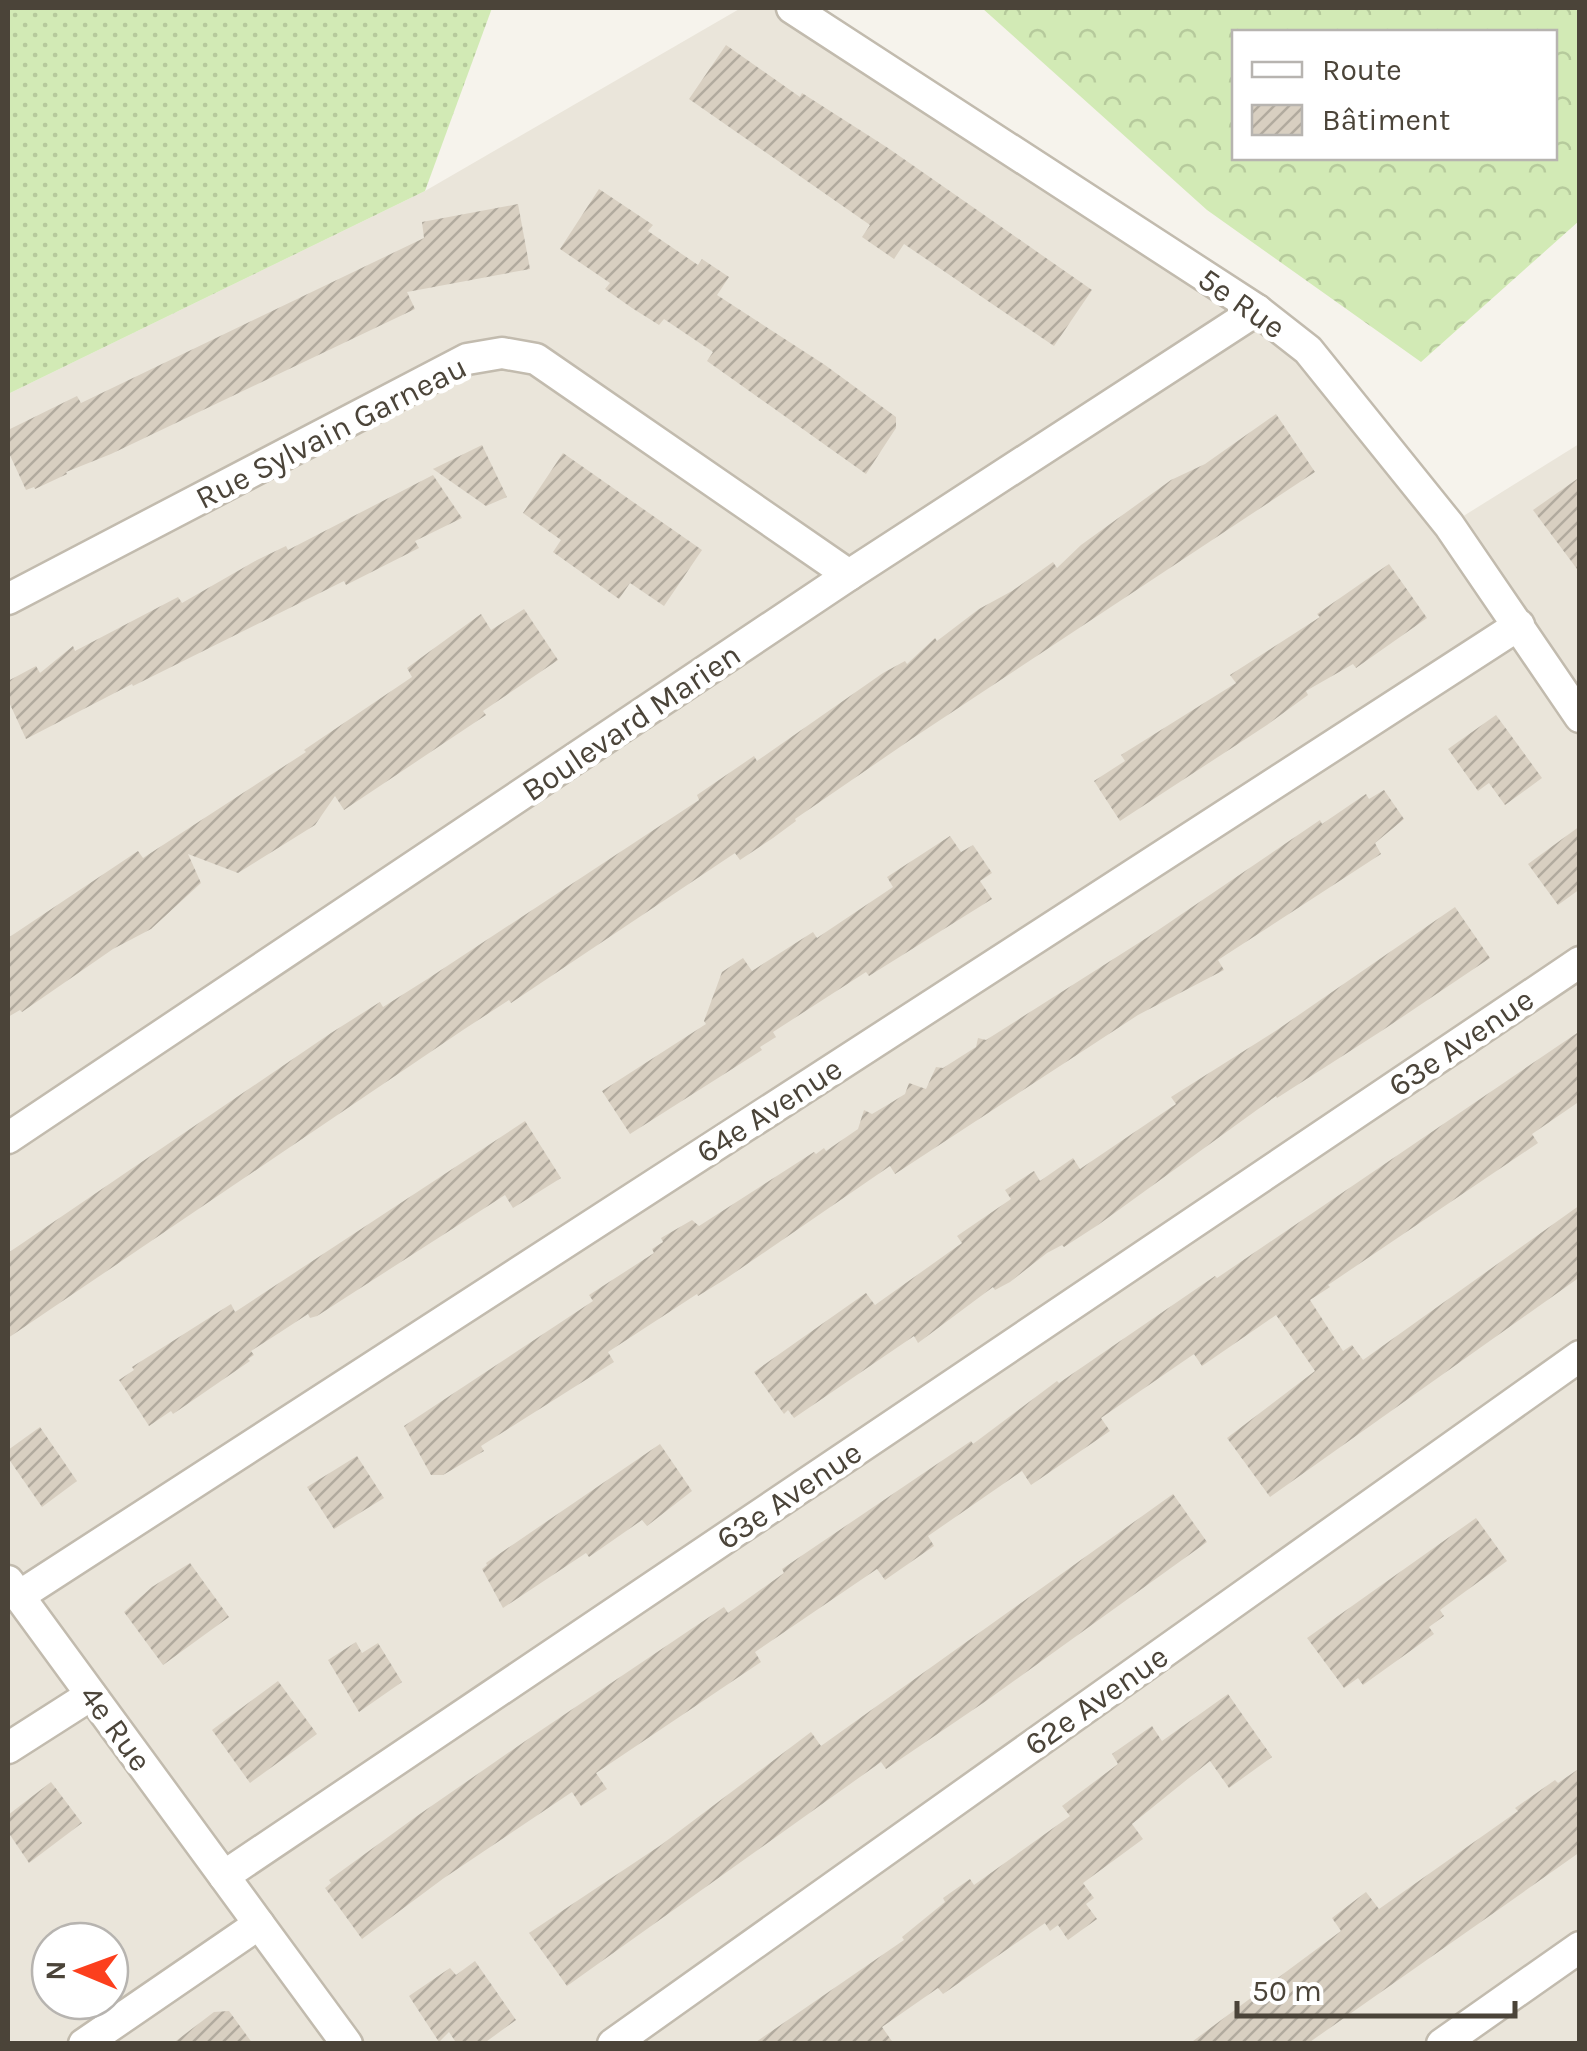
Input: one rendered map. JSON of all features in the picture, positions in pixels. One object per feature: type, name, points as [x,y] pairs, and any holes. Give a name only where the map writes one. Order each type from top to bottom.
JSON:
[{"type":"street","name":"5e Rue","points":[[792,8],[1258,310],[1308,350],[1449,525],[1580,717]]},
{"type":"street","name":"Boulevard Marien","points":[[8,1138],[848,576],[1258,310]]},
{"type":"street","name":"Rue Sylvain Garneau","points":[[8,599],[467,359],[502,353],[536,359],[848,576]]},
{"type":"street","name":"64e Avenue","points":[[13,1588],[1519,625]]},
{"type":"street","name":"63e Avenue","points":[[224,1876],[1580,962]]},
{"type":"street","name":"62e Avenue","points":[[612,2044],[1580,1356]]},
{"type":"street","name":"4e Rue","points":[[13,1588],[224,1876]]},
{"type":"street","points":[[8,1748],[91,1695]]},
{"type":"street","points":[[224,1876],[347,2044]]},
{"type":"street","points":[[84,2044],[259,1924]]},
{"type":"street","points":[[1442,2044],[1580,1947]]},
{"type":"shaded area","points":[[741,8],[792,8],[1257,310],[1449,525],[1579,444],[1579,2043],[8,2044],[8,394],[425,191]]},
{"type":"green space","points":[[8,8],[492,8],[425,191],[8,394]]},
{"type":"green space","points":[[982,8],[1579,8],[1579,221],[1421,362],[1207,210]]},
{"type":"building","points":[[726,45],[800,97],[802,93],[888,148],[1092,290],[1054,346],[904,244],[894,259],[862,237],[870,225],[689,99]]},
{"type":"building","points":[[599,189],[653,225],[648,231],[698,265],[702,259],[729,277],[717,295],[896,417],[896,428],[866,474],[707,361],[713,352],[664,319],[659,325],[632,308],[605,289],[610,283],[560,249]]},
{"type":"building","points":[[518,204],[530,269],[407,292],[415,309],[111,454],[26,490],[8,451],[8,430],[77,396],[81,403],[424,238],[422,222]]},
{"type":"building","points":[[1276,414],[1315,472],[913,738],[740,860],[735,853],[511,1003],[509,1000],[463,1030],[8,1338],[8,1253],[331,1033],[380,1002],[383,1007],[429,978],[699,800],[697,795],[754,756],[757,761],[883,673],[905,661],[907,664],[935,638],[937,641],[979,609],[1053,562],[1057,568],[1081,545],[1171,480],[1205,464]]},
{"type":"building","points":[[482,445],[507,497],[486,506],[433,469]]},
{"type":"building","points":[[563,453],[702,550],[664,606],[630,583],[619,599],[553,552],[561,540],[523,513]]},
{"type":"building","points":[[433,475],[462,518],[415,541],[419,548],[132,684],[26,739],[8,700],[8,681],[36,666],[40,673],[73,646],[75,651],[178,597],[182,603],[257,560],[286,546],[288,550]]},
{"type":"building","points":[[1580,477],[1580,573],[1533,510]]},
{"type":"building","points":[[1389,564],[1427,618],[1356,668],[1353,664],[1306,691],[1308,695],[1267,725],[1120,821],[1094,781],[1125,761],[1121,755],[1236,683],[1230,675],[1320,617],[1317,614]]},
{"type":"building","points":[[524,609],[558,660],[483,711],[486,715],[344,810],[335,796],[315,825],[238,873],[188,854],[201,883],[151,929],[113,949],[22,1012],[8,1017],[8,938],[138,851],[143,858],[306,752],[412,677],[407,668],[481,614],[491,630]]},
{"type":"building","points":[[1496,715],[1542,778],[1505,805],[1489,783],[1478,791],[1448,749]]},
{"type":"building","points":[[1384,790],[1404,819],[1375,843],[1381,854],[1218,960],[1224,970],[1138,1015],[895,1174],[890,1166],[724,1280],[608,1352],[614,1362],[481,1446],[484,1451],[443,1475],[431,1475],[404,1426],[593,1301],[589,1295],[654,1253],[652,1249],[663,1242],[661,1238],[692,1220],[699,1226],[814,1152],[824,1148],[826,1151],[858,1129],[864,1110],[872,1114],[889,1104],[905,1094],[909,1083],[926,1089],[936,1067],[943,1068],[976,1047],[978,1038],[986,1040],[1148,937],[1320,820],[1322,824],[1366,794],[1369,799]]},
{"type":"building","points":[[1580,826],[1580,889],[1558,905],[1528,864]]},
{"type":"building","points":[[950,836],[961,852],[973,845],[992,873],[980,881],[992,899],[869,976],[866,972],[773,1032],[776,1037],[760,1047],[762,1050],[630,1134],[602,1091],[706,1024],[722,972],[743,958],[752,971],[813,932],[817,938],[893,887],[887,877]]},
{"type":"building","points":[[1455,907],[1490,958],[1276,1096],[1098,1225],[1047,1253],[1010,1282],[995,1290],[993,1287],[918,1343],[914,1336],[794,1418],[788,1410],[784,1414],[754,1372],[866,1293],[875,1305],[962,1243],[957,1236],[1011,1199],[1005,1190],[1034,1171],[1040,1181],[1073,1158],[1080,1169],[1176,1104],[1171,1097],[1277,1030]]},
{"type":"building","points":[[1580,1031],[1580,1101],[1532,1134],[1538,1143],[1310,1300],[1343,1351],[1352,1345],[1363,1360],[1580,1205],[1580,1277],[1270,1497],[1227,1438],[1315,1371],[1276,1315],[1202,1366],[1194,1354],[1101,1418],[1110,1431],[1031,1485],[1022,1471],[928,1536],[934,1546],[885,1580],[877,1569],[755,1652],[761,1662],[596,1773],[607,1789],[581,1806],[572,1792],[362,1939],[325,1888],[331,1883],[329,1880],[534,1735],[724,1607],[728,1613],[784,1573],[782,1569],[971,1441],[973,1444],[1057,1381],[1217,1278]]},
{"type":"building","points":[[525,1121],[561,1178],[513,1208],[505,1195],[317,1316],[310,1318],[308,1314],[251,1351],[254,1355],[250,1361],[149,1426],[119,1380],[134,1370],[132,1367],[231,1304],[235,1312]]},
{"type":"building","points":[[40,1427],[77,1481],[42,1507],[8,1458],[8,1450]]},
{"type":"building","points":[[660,1444],[692,1491],[647,1526],[642,1520],[503,1608],[482,1569],[486,1563]]},
{"type":"building","points":[[357,1456],[384,1498],[334,1529],[307,1487]]},
{"type":"building","points":[[1173,1494],[1207,1542],[886,1769],[881,1762],[567,1986],[529,1933],[661,1845],[811,1732],[821,1746]]},
{"type":"building","points":[[1476,1518],[1507,1561],[1440,1610],[1444,1616],[1429,1627],[1434,1634],[1363,1685],[1358,1678],[1344,1688],[1307,1638]]},
{"type":"building","points":[[190,1563],[229,1617],[163,1665],[124,1612],[152,1587]]},
{"type":"building","points":[[356,1642],[362,1653],[378,1643],[402,1682],[359,1712],[328,1660]]},
{"type":"building","points":[[278,1681],[317,1734],[250,1783],[212,1730]]},
{"type":"building","points":[[1228,1694],[1272,1757],[1229,1788],[1210,1761],[1132,1824],[1143,1839],[1083,1883],[1094,1898],[1086,1904],[1097,1919],[1068,1940],[1058,1925],[1050,1931],[1045,1923],[943,1994],[938,1988],[882,2027],[894,2044],[753,2044],[904,1940],[902,1937],[945,1902],[943,1898],[970,1879],[974,1885],[1070,1816],[1062,1806],[1118,1764],[1112,1754],[1152,1726],[1162,1741]]},
{"type":"building","points":[[1580,1768],[1580,1852],[1498,1910],[1307,2044],[1189,2044],[1341,1931],[1332,1918],[1366,1892],[1379,1909],[1518,1811],[1515,1808]]},
{"type":"building","points":[[51,1782],[82,1823],[29,1863],[8,1832],[8,1815]]},
{"type":"building","points":[[475,1961],[516,2020],[483,2044],[457,2044],[449,2032],[439,2042],[409,1996],[450,1968],[456,1975]]},
{"type":"building","points":[[229,2011],[253,2044],[172,2044],[214,2012]]}]
